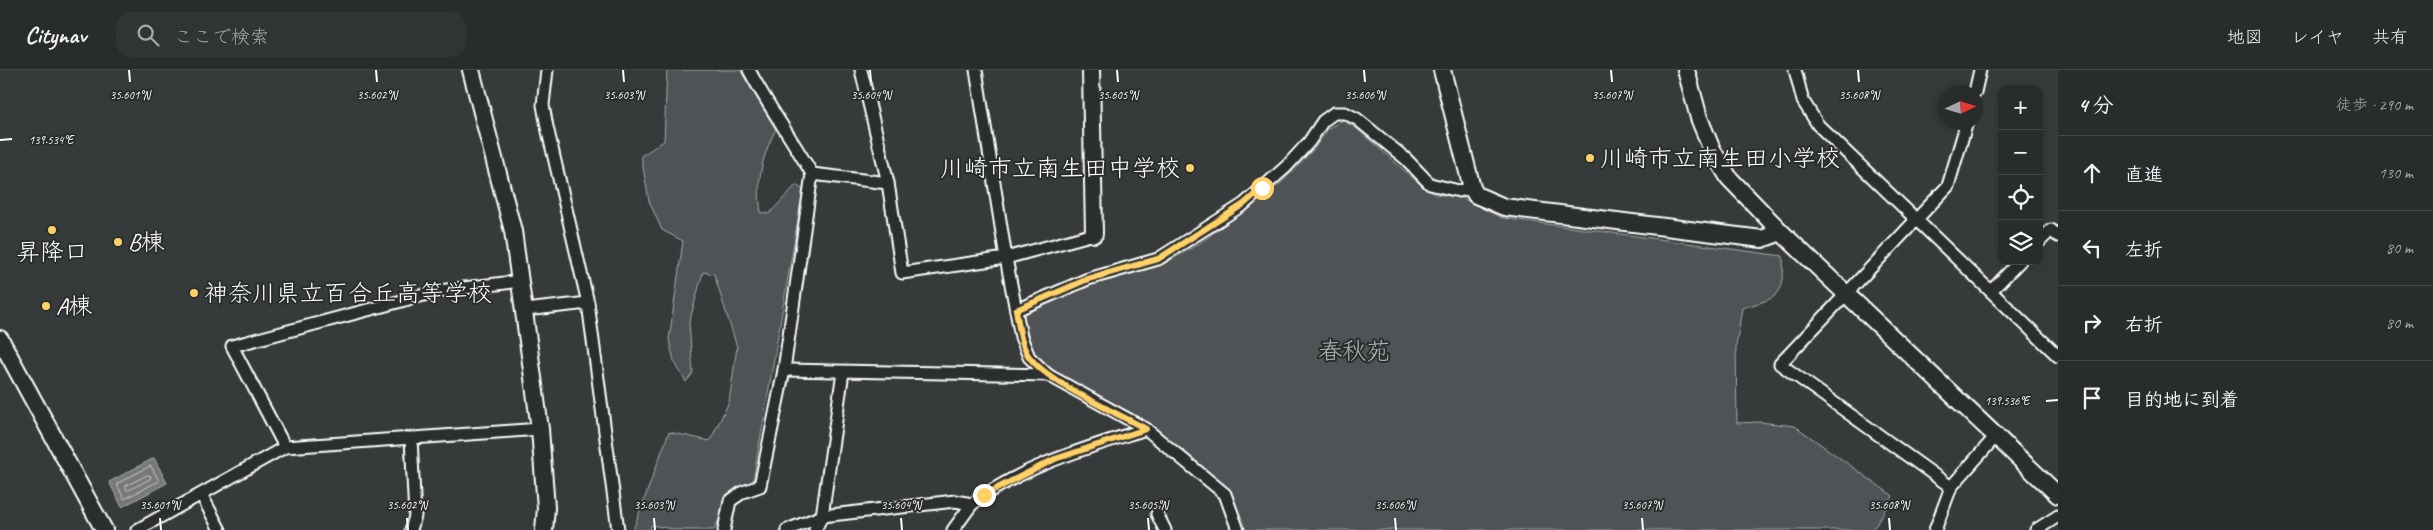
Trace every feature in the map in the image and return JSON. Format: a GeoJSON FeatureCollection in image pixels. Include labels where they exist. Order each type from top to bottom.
{"type":"FeatureCollection","features":[{"type":"Feature","properties":{"kind":"street"},"geometry":{"type":"LineString","coordinates":[[471,70],[513,231],[521,281],[540,429],[546,508],[544,530]]}},
{"type":"Feature","properties":{"kind":"street"},"geometry":{"type":"LineString","coordinates":[[547,70],[543,104],[546,127],[588,302],[618,530]]}},
{"type":"Feature","properties":{"kind":"street"},"geometry":{"type":"LineString","coordinates":[[724,530],[730,502],[743,492],[760,486],[784,370],[812,174],[798,149],[769,108],[749,70]]}},
{"type":"Feature","properties":{"kind":"street"},"geometry":{"type":"LineString","coordinates":[[862,70],[888,183],[902,273],[1006,258],[1094,234],[1091,70]]}},
{"type":"Feature","properties":{"kind":"street"},"geometry":{"type":"LineString","coordinates":[[976,70],[981,89],[1006,258],[1021,337],[1028,357],[1048,376],[1146,429],[1225,494],[1238,530]]}},
{"type":"Feature","properties":{"kind":"street"},"geometry":{"type":"LineString","coordinates":[[1442,70],[1472,188],[1476,195],[1504,207],[1762,239],[1781,232]]}},
{"type":"Feature","properties":{"kind":"street"},"geometry":{"type":"LineString","coordinates":[[1686,70],[1699,118],[1712,150],[1729,178],[1781,232],[2058,495]]}},
{"type":"Feature","properties":{"kind":"street"},"geometry":{"type":"LineString","coordinates":[[1795,70],[1803,101],[1818,124],[2058,356]]}},
{"type":"Feature","properties":{"kind":"street"},"geometry":{"type":"LineString","coordinates":[[1976,85],[1980,70]]}},
{"type":"Feature","properties":{"kind":"street"},"geometry":{"type":"LineString","coordinates":[[1016,310],[1088,279],[1158,259],[1244,204],[1286,167],[1309,142],[1323,121],[1334,113],[1345,113],[1357,119],[1406,159],[1430,184],[1459,191],[1472,188]]}},
{"type":"Feature","properties":{"kind":"street"},"geometry":{"type":"LineString","coordinates":[[1951,487],[1780,364],[1848,294],[1858,279],[1948,186],[1965,130]]}},
{"type":"Feature","properties":{"kind":"street"},"geometry":{"type":"LineString","coordinates":[[812,174],[888,183]]}},
{"type":"Feature","properties":{"kind":"street"},"geometry":{"type":"LineString","coordinates":[[2043,238],[2052,230],[2058,236]]}},
{"type":"Feature","properties":{"kind":"street"},"geometry":{"type":"LineString","coordinates":[[1990,291],[2016,265]]}},
{"type":"Feature","properties":{"kind":"street"},"geometry":{"type":"LineString","coordinates":[[285,447],[232,346],[439,291],[521,281]]}},
{"type":"Feature","properties":{"kind":"street"},"geometry":{"type":"LineString","coordinates":[[525,310],[588,302]]}},
{"type":"Feature","properties":{"kind":"street"},"geometry":{"type":"LineString","coordinates":[[0,339],[104,530]]}},
{"type":"Feature","properties":{"kind":"street"},"geometry":{"type":"LineString","coordinates":[[784,370],[1048,376]]}},
{"type":"Feature","properties":{"kind":"street"},"geometry":{"type":"LineString","coordinates":[[815,530],[822,516],[843,372]]}},
{"type":"Feature","properties":{"kind":"street"},"geometry":{"type":"LineString","coordinates":[[137,530],[202,496],[285,447],[540,429]]}},
{"type":"Feature","properties":{"kind":"street"},"geometry":{"type":"LineString","coordinates":[[953,530],[972,504],[984,495],[1055,459],[1146,429]]}},
{"type":"Feature","properties":{"kind":"street"},"geometry":{"type":"LineString","coordinates":[[1935,530],[1951,487],[1996,436]]}},
{"type":"Feature","properties":{"kind":"street"},"geometry":{"type":"LineString","coordinates":[[411,438],[415,516],[411,530]]}},
{"type":"Feature","properties":{"kind":"street"},"geometry":{"type":"LineString","coordinates":[[202,496],[220,530]]}},
{"type":"Feature","properties":{"kind":"street"},"geometry":{"type":"LineString","coordinates":[[787,530],[822,516],[955,501],[972,504]]}},
{"type":"Feature","properties":{"kind":"street"},"geometry":{"type":"LineString","coordinates":[[1157,514],[1165,530]]}},
{"type":"Feature","properties":{"kind":"street"},"geometry":{"type":"LineString","coordinates":[[2044,528],[2058,516]]}},
{"type":"Feature","properties":{"kind":"green space"},"geometry":{"type":"Polygon","coordinates":[[[740,70],[776,129],[761,169],[759,190],[761,212],[769,214],[796,185],[803,190],[753,481],[728,501],[714,530],[678,530],[651,525],[650,530],[633,530],[669,432],[710,441],[729,402],[737,347],[714,274],[703,272],[689,323],[693,373],[686,382],[674,361],[669,340],[683,241],[662,230],[649,201],[641,156],[664,141],[667,71],[740,70]]]}},
{"type":"Feature","properties":{"kind":"green space","name":"春秋苑"},"geometry":{"type":"Polygon","coordinates":[[[1343,120],[1356,128],[1421,185],[1435,194],[1460,197],[1502,218],[1783,256],[1783,280],[1777,294],[1772,298],[1742,308],[1736,346],[1737,423],[1759,422],[1795,426],[1893,496],[1876,525],[1870,530],[1243,530],[1229,493],[1151,427],[1129,412],[1043,365],[1032,350],[1023,317],[1028,312],[1088,286],[1164,264],[1200,243],[1281,183],[1313,150],[1329,128],[1343,120]]]}},
{"type":"Feature","properties":{"kind":"water"},"geometry":{"type":"Polygon","coordinates":[[[154,458],[167,483],[122,507],[109,482],[154,458]]]}},
{"type":"Feature","properties":{"kind":"place","name":"川崎市立南生田小学校"},"geometry":{"type":"Point","coordinates":[1590,158]}},
{"type":"Feature","properties":{"kind":"place","name":"川崎市立南生田中学校"},"geometry":{"type":"Point","coordinates":[1190,168]}},
{"type":"Feature","properties":{"kind":"place","name":"昇降口"},"geometry":{"type":"Point","coordinates":[52,230]}},
{"type":"Feature","properties":{"kind":"place","name":"B棟"},"geometry":{"type":"Point","coordinates":[118,242]}},
{"type":"Feature","properties":{"kind":"place","name":"神奈川県立百合丘高等学校"},"geometry":{"type":"Point","coordinates":[194,293]}},
{"type":"Feature","properties":{"kind":"place","name":"A棟"},"geometry":{"type":"Point","coordinates":[46,306]}},
{"type":"Feature","properties":{"kind":"route"},"geometry":{"type":"LineString","coordinates":[[984,495],[1055,459],[1146,429],[1048,376],[1028,357],[1021,337],[1016,310],[1088,279],[1158,259],[1244,204],[1262,188]]}}]}
